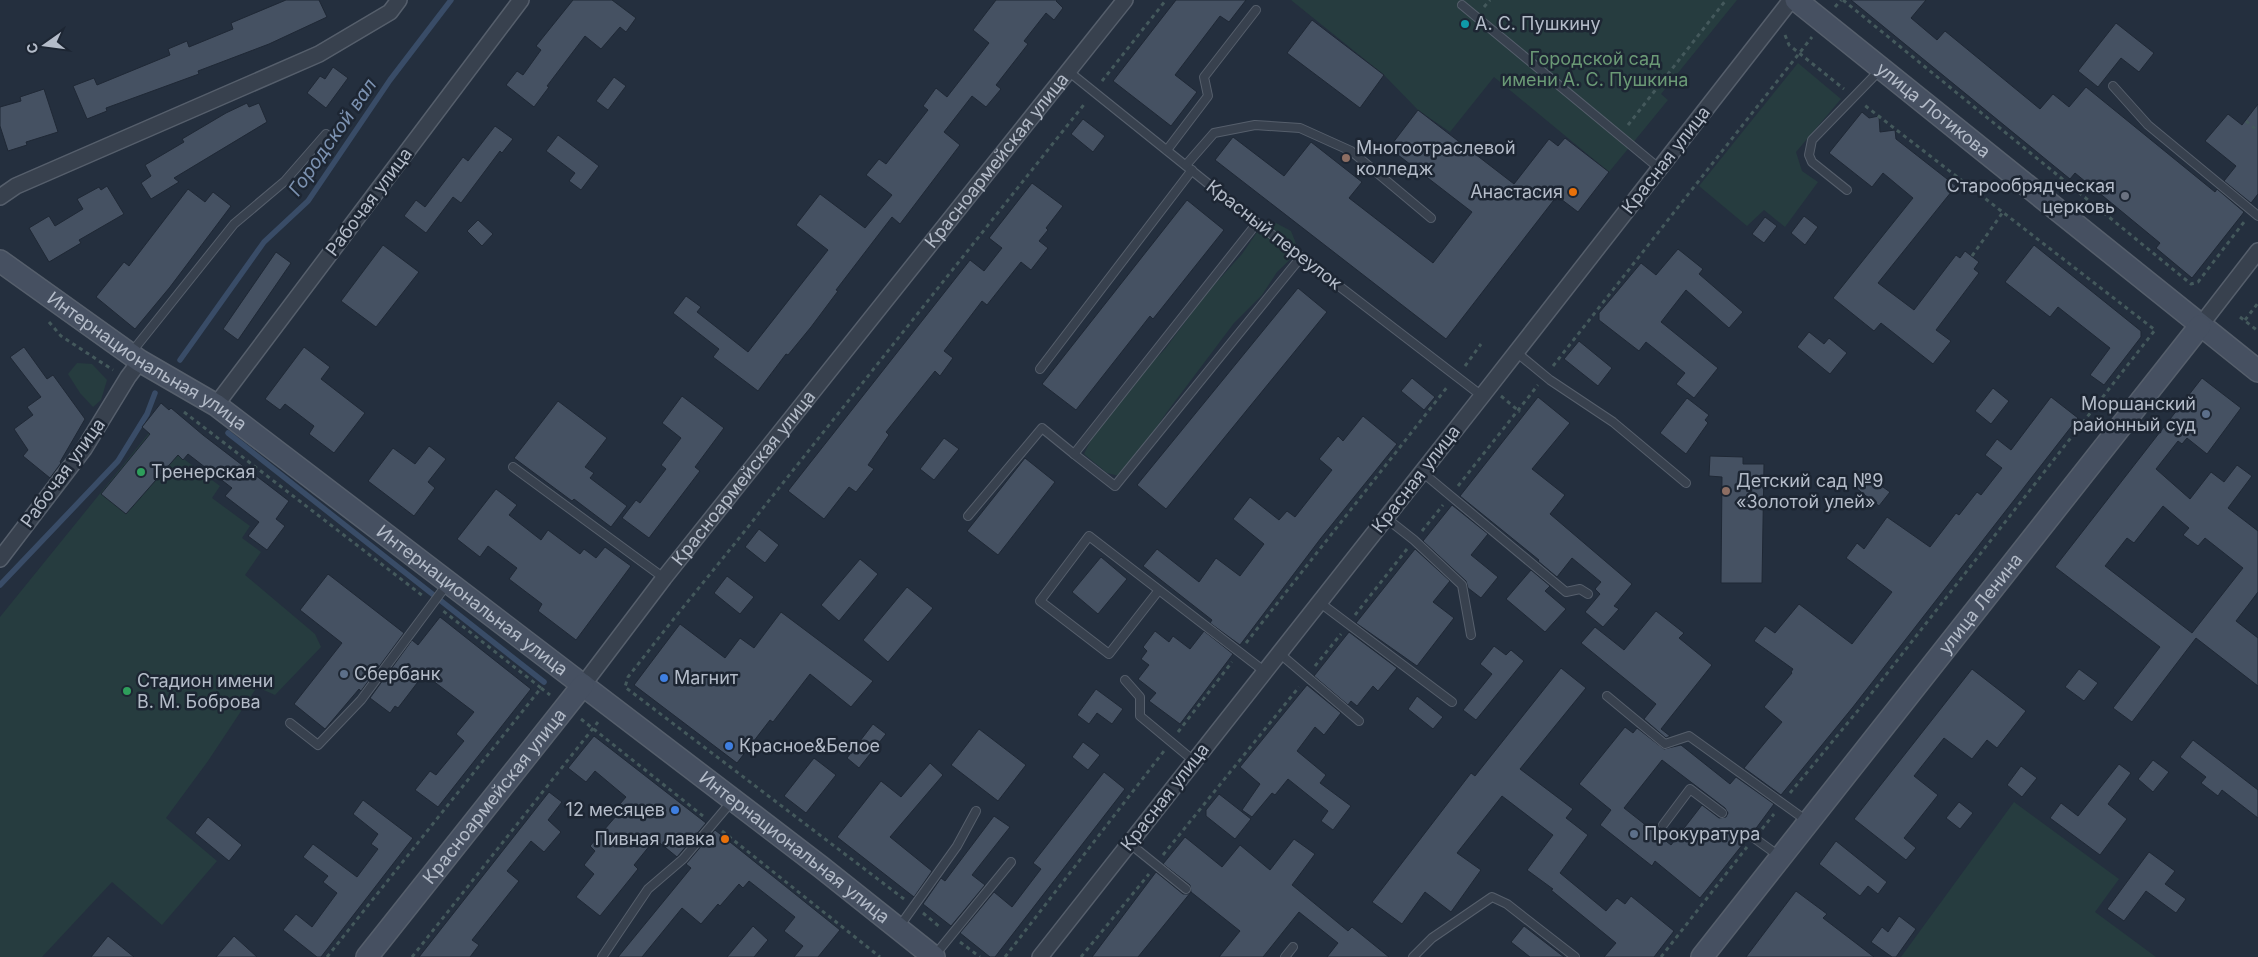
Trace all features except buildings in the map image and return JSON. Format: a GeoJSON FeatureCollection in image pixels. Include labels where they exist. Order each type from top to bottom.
{"type":"FeatureCollection","features":[{"type":"Feature","properties":{"kind":"street","name":"Рабочая улица"},"geometry":{"type":"LineString","coordinates":[[216,405],[521,0]]}},
{"type":"Feature","properties":{"kind":"street","name":"Красноармейская улица"},"geometry":{"type":"LineString","coordinates":[[367,957],[583,685],[664,578],[1125,0]]}},
{"type":"Feature","properties":{"kind":"street","name":"Красная улица"},"geometry":{"type":"LineString","coordinates":[[1040,957],[1791,0]]}},
{"type":"Feature","properties":{"kind":"street","name":"улица Лотикова"},"geometry":{"type":"LineString","coordinates":[[1796,0],[2258,371]]}},
{"type":"Feature","properties":{"kind":"street"},"geometry":{"type":"LineString","coordinates":[[0,196],[25,182],[319,54],[395,6]]}},
{"type":"Feature","properties":{"kind":"street","name":"улица Ленина"},"geometry":{"type":"LineString","coordinates":[[1702,957],[2258,251]]}},
{"type":"Feature","properties":{"kind":"street","name":"Интернациональная улица"},"geometry":{"type":"LineString","coordinates":[[0,261],[133,364],[216,405],[898,928],[929,956]]}},
{"type":"Feature","properties":{"kind":"street","name":"Рабочая улица"},"geometry":{"type":"LineString","coordinates":[[0,559],[84,449],[133,364]]}},
{"type":"Feature","properties":{"kind":"lane"},"geometry":{"type":"LineString","coordinates":[[1462,5],[1660,169]]}},
{"type":"Feature","properties":{"kind":"lane"},"geometry":{"type":"LineString","coordinates":[[1167,150],[1208,96],[1204,77],[1256,10]]}},
{"type":"Feature","properties":{"kind":"lane"},"geometry":{"type":"LineString","coordinates":[[1847,190],[1812,162],[1809,155],[1812,140],[1881,68]]}},
{"type":"Feature","properties":{"kind":"lane","name":"Красный переулок"},"geometry":{"type":"LineString","coordinates":[[1068,70],[1257,223],[1482,396]]}},
{"type":"Feature","properties":{"kind":"lane"},"geometry":{"type":"LineString","coordinates":[[2113,86],[2148,125],[2258,216]]}},
{"type":"Feature","properties":{"kind":"lane"},"geometry":{"type":"LineString","coordinates":[[1040,369],[1214,133],[1255,125],[1300,128],[1351,151],[1431,218]]}},
{"type":"Feature","properties":{"kind":"lane"},"geometry":{"type":"LineString","coordinates":[[133,364],[234,224],[285,180],[326,134]]}},
{"type":"Feature","properties":{"kind":"lane"},"geometry":{"type":"LineString","coordinates":[[1074,454],[1257,223]]}},
{"type":"Feature","properties":{"kind":"lane"},"geometry":{"type":"LineString","coordinates":[[968,516],[1042,428],[1115,486],[1301,257]]}},
{"type":"Feature","properties":{"kind":"lane"},"geometry":{"type":"LineString","coordinates":[[1516,352],[1545,376],[1613,422],[1686,483]]}},
{"type":"Feature","properties":{"kind":"lane"},"geometry":{"type":"LineString","coordinates":[[513,467],[664,578]]}},
{"type":"Feature","properties":{"kind":"lane"},"geometry":{"type":"LineString","coordinates":[[1422,472],[1566,592],[1580,589],[1588,594]]}},
{"type":"Feature","properties":{"kind":"lane"},"geometry":{"type":"LineString","coordinates":[[1386,518],[1414,540],[1462,585],[1471,635]]}},
{"type":"Feature","properties":{"kind":"lane"},"geometry":{"type":"LineString","coordinates":[[1159,590],[1109,654],[1040,601],[1090,536],[1264,672]]}},
{"type":"Feature","properties":{"kind":"lane"},"geometry":{"type":"LineString","coordinates":[[290,723],[318,746],[360,700],[449,582]]}},
{"type":"Feature","properties":{"kind":"lane"},"geometry":{"type":"LineString","coordinates":[[1319,602],[1452,702]]}},
{"type":"Feature","properties":{"kind":"lane"},"geometry":{"type":"LineString","coordinates":[[1279,653],[1359,721]]}},
{"type":"Feature","properties":{"kind":"lane"},"geometry":{"type":"LineString","coordinates":[[1125,680],[1140,697],[1140,716],[1194,761]]}},
{"type":"Feature","properties":{"kind":"lane"},"geometry":{"type":"LineString","coordinates":[[1607,696],[1665,744],[1689,736],[1809,822]]}},
{"type":"Feature","properties":{"kind":"lane"},"geometry":{"type":"LineString","coordinates":[[1662,825],[1690,789],[1722,813]]}},
{"type":"Feature","properties":{"kind":"lane"},"geometry":{"type":"LineString","coordinates":[[602,957],[648,889],[683,859],[732,801]]}},
{"type":"Feature","properties":{"kind":"lane"},"geometry":{"type":"LineString","coordinates":[[898,928],[957,846],[976,811]]}},
{"type":"Feature","properties":{"kind":"lane"},"geometry":{"type":"LineString","coordinates":[[1752,836],[1781,858]]}},
{"type":"Feature","properties":{"kind":"lane"},"geometry":{"type":"LineString","coordinates":[[1129,843],[1186,889]]}},
{"type":"Feature","properties":{"kind":"lane"},"geometry":{"type":"LineString","coordinates":[[929,956],[951,935],[1011,862]]}},
{"type":"Feature","properties":{"kind":"lane"},"geometry":{"type":"LineString","coordinates":[[1413,957],[1432,938],[1492,897],[1508,904],[1575,957]]}},
{"type":"Feature","properties":{"kind":"lane"},"geometry":{"type":"LineString","coordinates":[[1285,957],[1293,947]]}},
{"type":"Feature","properties":{"kind":"path"},"geometry":{"type":"LineString","coordinates":[[980,957],[625,687],[628,677],[668,626],[1166,0]]}},
{"type":"Feature","properties":{"kind":"path"},"geometry":{"type":"LineString","coordinates":[[1620,135],[1726,0]]}},
{"type":"Feature","properties":{"kind":"path"},"geometry":{"type":"LineString","coordinates":[[1843,0],[2191,284],[2198,282],[2246,220]]}},
{"type":"Feature","properties":{"kind":"path"},"geometry":{"type":"LineString","coordinates":[[1661,957],[1752,836],[1782,803],[1878,685],[2155,330],[1790,45]]}},
{"type":"Feature","properties":{"kind":"path"},"geometry":{"type":"LineString","coordinates":[[1520,412],[1545,376],[1799,53]]}},
{"type":"Feature","properties":{"kind":"path"},"geometry":{"type":"LineString","coordinates":[[2246,121],[2258,131]]}},
{"type":"Feature","properties":{"kind":"path"},"geometry":{"type":"LineString","coordinates":[[1972,256],[2003,212]]}},
{"type":"Feature","properties":{"kind":"path"},"geometry":{"type":"LineString","coordinates":[[2245,320],[2258,303]]}},
{"type":"Feature","properties":{"kind":"path"},"geometry":{"type":"LineString","coordinates":[[2240,317],[2258,331]]}},
{"type":"Feature","properties":{"kind":"path"},"geometry":{"type":"LineString","coordinates":[[49,322],[61,336],[106,367],[133,364]]}},
{"type":"Feature","properties":{"kind":"path"},"geometry":{"type":"LineString","coordinates":[[180,409],[541,688],[327,957]]}},
{"type":"Feature","properties":{"kind":"path"},"geometry":{"type":"LineString","coordinates":[[412,957],[593,729],[880,957]]}},
{"type":"Feature","properties":{"kind":"green space","name":"Городской сад имени А. С. Пушкина"},"geometry":{"type":"Polygon","coordinates":[[[1291,0],[1737,0],[1661,94],[1668,100],[1609,172],[1494,77],[1450,132],[1418,110],[1384,75],[1291,0]]]}},
{"type":"Feature","properties":{"kind":"green space"},"geometry":{"type":"Polygon","coordinates":[[[1798,63],[1841,99],[1796,152],[1802,171],[1818,182],[1785,227],[1764,210],[1747,226],[1699,186],[1798,63]]]}},
{"type":"Feature","properties":{"kind":"green space"},"geometry":{"type":"Polygon","coordinates":[[[1276,223],[1291,231],[1299,251],[1277,272],[1262,295],[1234,323],[1167,412],[1123,477],[1107,473],[1084,454],[1094,434],[1119,397],[1165,349],[1206,294],[1242,254],[1262,225],[1276,223]]]}},
{"type":"Feature","properties":{"kind":"green space"},"geometry":{"type":"Polygon","coordinates":[[[77,363],[92,364],[107,380],[101,400],[93,407],[80,393],[68,374],[77,363]]]}},
{"type":"Feature","properties":{"kind":"green space","name":"Стадион имени В. М. Боброва"},"geometry":{"type":"Polygon","coordinates":[[[149,433],[220,486],[212,498],[250,526],[242,538],[261,552],[245,575],[315,634],[321,647],[275,695],[257,687],[208,761],[166,818],[217,861],[162,925],[112,882],[42,957],[0,957],[0,617],[149,433]]]}},
{"type":"Feature","properties":{"kind":"green space"},"geometry":{"type":"Polygon","coordinates":[[[2014,802],[2119,879],[2095,912],[2156,957],[1901,957],[2014,802]]]}},
{"type":"Feature","properties":{"kind":"waterway","name":"Городской вал"},"geometry":{"type":"LineString","coordinates":[[180,360],[264,242],[308,201],[390,80],[451,0]]}},
{"type":"Feature","properties":{"kind":"waterway","name":"Городской вал"},"geometry":{"type":"LineString","coordinates":[[0,585],[118,461],[147,414],[155,393]]}},
{"type":"Feature","properties":{"kind":"waterway"},"geometry":{"type":"LineString","coordinates":[[228,433],[544,682]]}},
{"type":"Feature","properties":{"kind":"place","name":"А. С. Пушкину"},"geometry":{"type":"Point","coordinates":[1465,24]}},
{"type":"Feature","properties":{"kind":"place","name":"Многоотраслевой колледж"},"geometry":{"type":"Point","coordinates":[1346,158]}},
{"type":"Feature","properties":{"kind":"place","name":"Анастасия"},"geometry":{"type":"Point","coordinates":[1573,192]}},
{"type":"Feature","properties":{"kind":"place","name":"Старообрядческая церковь"},"geometry":{"type":"Point","coordinates":[2125,196]}},
{"type":"Feature","properties":{"kind":"place","name":"Моршанский районный суд"},"geometry":{"type":"Point","coordinates":[2206,414]}},
{"type":"Feature","properties":{"kind":"place","name":"Тренерская"},"geometry":{"type":"Point","coordinates":[141,472]}},
{"type":"Feature","properties":{"kind":"place","name":"Детский сад №9 «Золотой улей»"},"geometry":{"type":"Point","coordinates":[1726,491]}},
{"type":"Feature","properties":{"kind":"place","name":"Сбербанк"},"geometry":{"type":"Point","coordinates":[344,674]}},
{"type":"Feature","properties":{"kind":"place","name":"Магнит"},"geometry":{"type":"Point","coordinates":[664,678]}},
{"type":"Feature","properties":{"kind":"place","name":"Стадион имени В. М. Боброва"},"geometry":{"type":"Point","coordinates":[127,691]}},
{"type":"Feature","properties":{"kind":"place","name":"Красное&Белое"},"geometry":{"type":"Point","coordinates":[729,746]}},
{"type":"Feature","properties":{"kind":"place","name":"12 месяцев"},"geometry":{"type":"Point","coordinates":[675,810]}},
{"type":"Feature","properties":{"kind":"place","name":"Прокуратура"},"geometry":{"type":"Point","coordinates":[1634,834]}},
{"type":"Feature","properties":{"kind":"place","name":"Пивная лавка"},"geometry":{"type":"Point","coordinates":[725,839]}}]}
